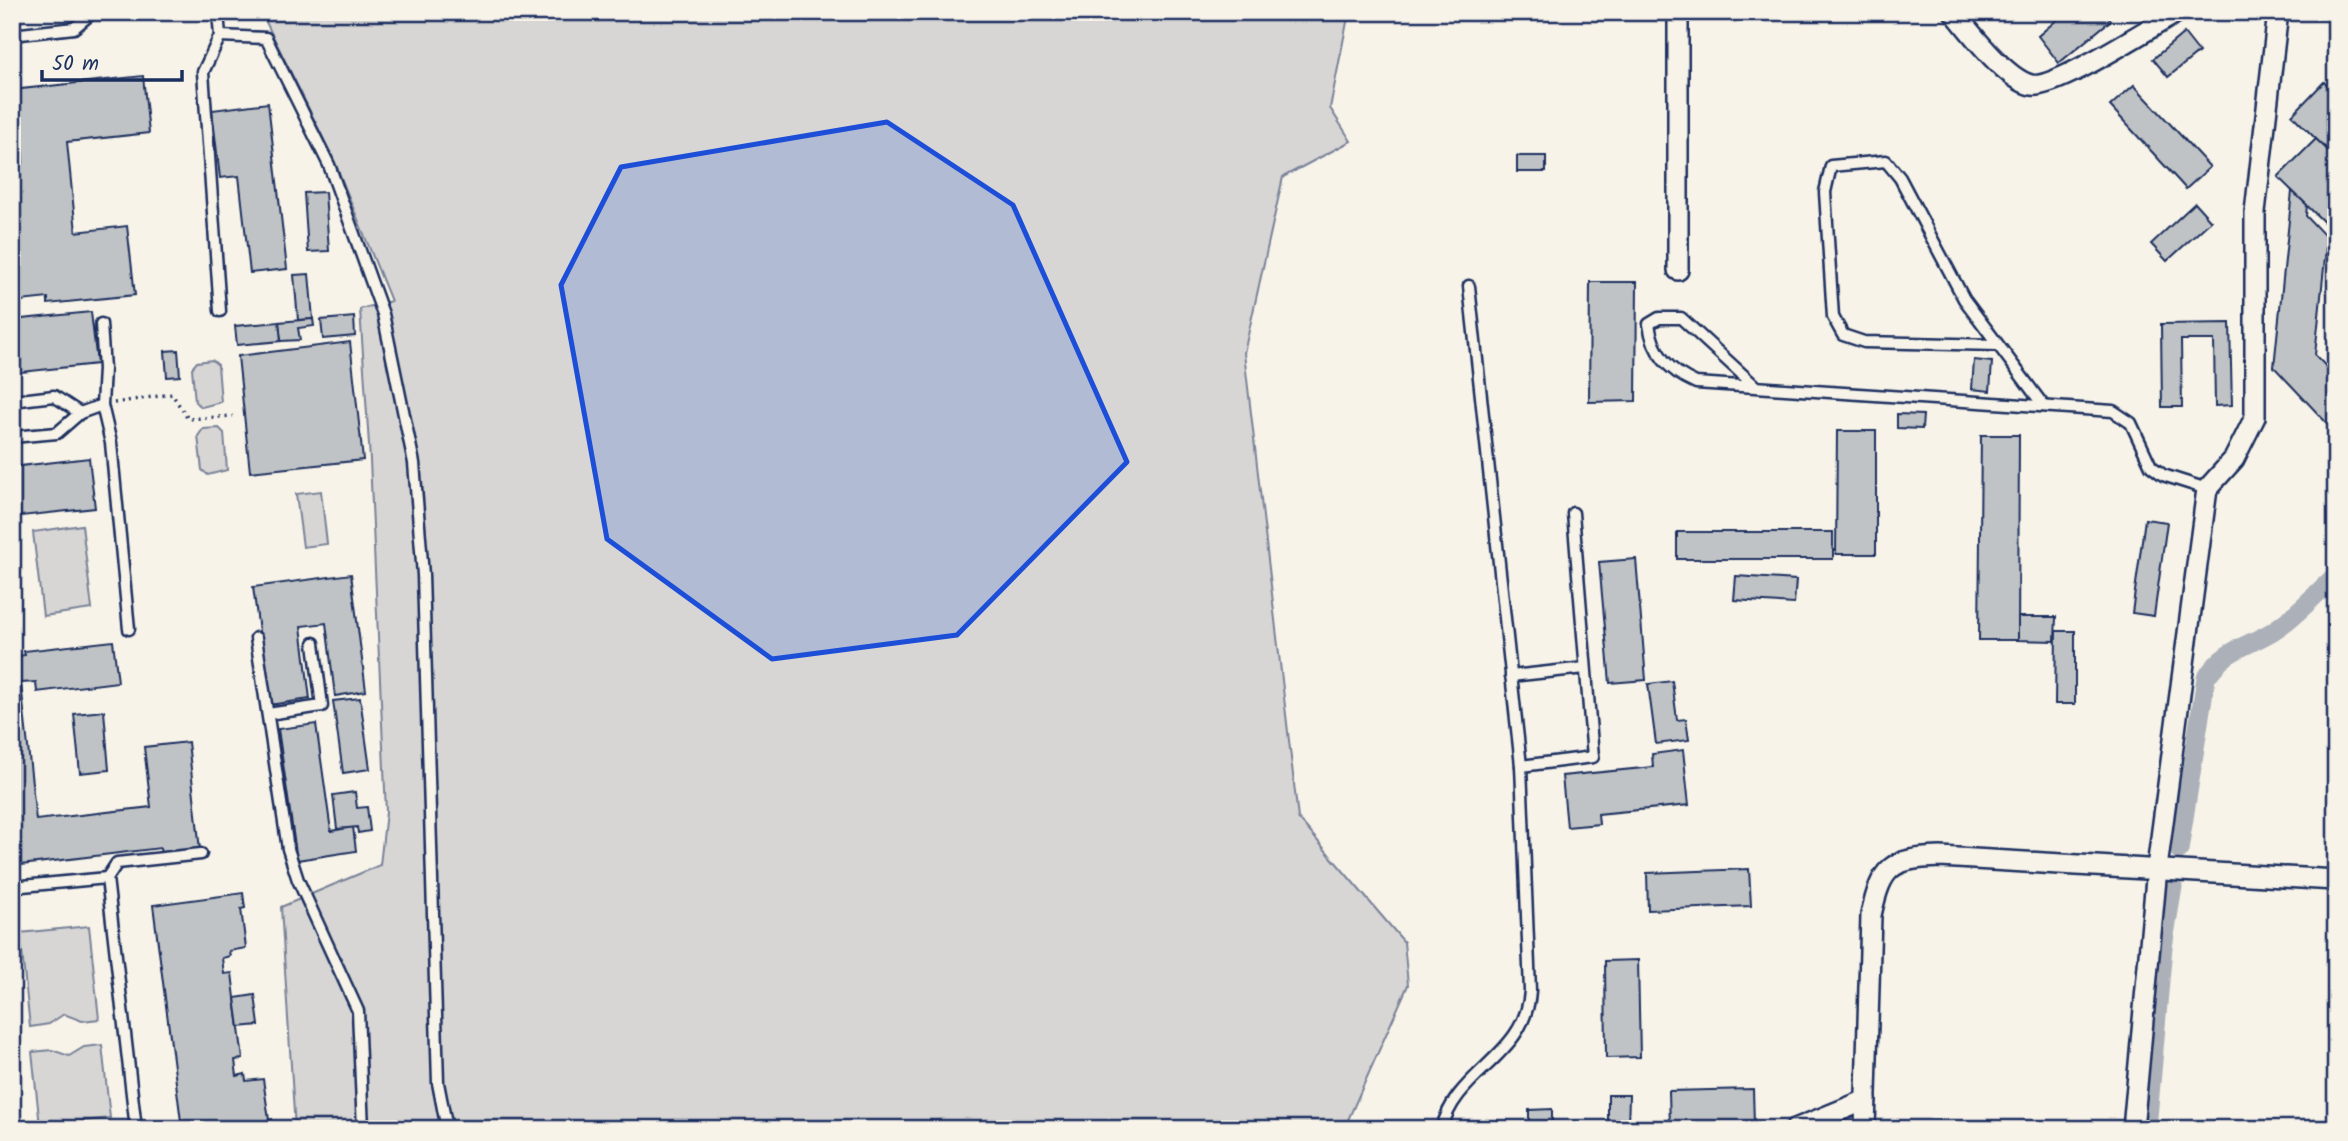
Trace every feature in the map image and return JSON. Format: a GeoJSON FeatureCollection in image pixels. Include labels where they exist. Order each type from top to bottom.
{"type":"FeatureCollection","features":[{"type":"Feature","properties":{"kind":"street"},"geometry":{"type":"LineString","coordinates":[[1678,12],[1678,270]]}},
{"type":"Feature","properties":{"kind":"street"},"geometry":{"type":"LineString","coordinates":[[1954,12],[2012,76],[2029,84],[2044,86],[2069,76],[2178,12]]}},
{"type":"Feature","properties":{"kind":"street"},"geometry":{"type":"LineString","coordinates":[[2133,1129],[2157,868],[2207,489],[2234,458],[2255,417],[2255,212],[2278,12]]}},
{"type":"Feature","properties":{"kind":"street"},"geometry":{"type":"LineString","coordinates":[[1865,1129],[1871,915],[1877,889],[1888,871],[1905,858],[1940,857],[2157,868],[2336,880]]}},
{"type":"Feature","properties":{"kind":"street"},"geometry":{"type":"LineString","coordinates":[[1795,1129],[1866,1100]]}},
{"type":"Feature","properties":{"kind":"lane"},"geometry":{"type":"LineString","coordinates":[[12,35],[74,28],[93,12]]}},
{"type":"Feature","properties":{"kind":"lane"},"geometry":{"type":"LineString","coordinates":[[218,12],[220,36],[203,72],[220,312]]}},
{"type":"Feature","properties":{"kind":"lane"},"geometry":{"type":"LineString","coordinates":[[220,36],[266,38],[329,165],[383,313],[414,463],[422,563],[438,1083],[447,1129]]}},
{"type":"Feature","properties":{"kind":"lane"},"geometry":{"type":"LineString","coordinates":[[1998,345],[1864,342],[1843,335],[1833,317],[1825,192],[1831,166],[1886,160],[1900,178],[1964,299],[2043,405]]}},
{"type":"Feature","properties":{"kind":"lane"},"geometry":{"type":"LineString","coordinates":[[1442,1129],[1448,1108],[1462,1090],[1502,1054],[1529,1009],[1521,766],[1469,286]]}},
{"type":"Feature","properties":{"kind":"lane"},"geometry":{"type":"LineString","coordinates":[[1755,386],[1681,318],[1659,318],[1649,324],[1651,344],[1665,363],[1696,383],[2113,411],[2132,423],[2151,466],[2163,475],[2207,489]]}},
{"type":"Feature","properties":{"kind":"lane"},"geometry":{"type":"LineString","coordinates":[[101,324],[102,405],[111,443],[129,629]]}},
{"type":"Feature","properties":{"kind":"lane"},"geometry":{"type":"LineString","coordinates":[[12,401],[54,396],[80,414]]}},
{"type":"Feature","properties":{"kind":"lane"},"geometry":{"type":"LineString","coordinates":[[12,437],[57,433],[80,414],[102,405]]}},
{"type":"Feature","properties":{"kind":"lane"},"geometry":{"type":"LineString","coordinates":[[1521,766],[1592,757],[1573,513]]}},
{"type":"Feature","properties":{"kind":"lane"},"geometry":{"type":"LineString","coordinates":[[256,638],[288,849],[298,880],[358,1012],[363,1129]]}},
{"type":"Feature","properties":{"kind":"lane"},"geometry":{"type":"LineString","coordinates":[[268,714],[322,706],[314,643]]}},
{"type":"Feature","properties":{"kind":"lane"},"geometry":{"type":"LineString","coordinates":[[1511,676],[1586,668]]}},
{"type":"Feature","properties":{"kind":"lane"},"geometry":{"type":"LineString","coordinates":[[136,1129],[107,878],[117,863],[201,854]]}},
{"type":"Feature","properties":{"kind":"lane"},"geometry":{"type":"LineString","coordinates":[[12,887],[107,878]]}},
{"type":"Feature","properties":{"kind":"path"},"geometry":{"type":"LineString","coordinates":[[102,405],[172,394],[188,419],[233,416]]}},
{"type":"Feature","properties":{"kind":"highlighted area"},"geometry":{"type":"Polygon","coordinates":[[[887,122],[1013,205],[1127,462],[957,635],[772,659],[607,539],[561,285],[621,167],[887,122]]]}},
{"type":"Feature","properties":{"kind":"shaded area"},"geometry":{"type":"Polygon","coordinates":[[[261,12],[1349,12],[1330,108],[1351,141],[1283,177],[1244,353],[1298,818],[1404,942],[1408,985],[1344,1129],[295,1129],[281,907],[380,865],[386,812],[370,460],[360,309],[391,301],[333,158],[261,12]]]}},
{"type":"Feature","properties":{"kind":"shaded area"},"geometry":{"type":"Polygon","coordinates":[[[212,360],[218,365],[221,402],[202,407],[195,402],[192,368],[197,362],[212,360]]]}},
{"type":"Feature","properties":{"kind":"shaded area"},"geometry":{"type":"Polygon","coordinates":[[[219,428],[224,433],[227,470],[208,475],[202,470],[198,436],[203,429],[219,428]]]}},
{"type":"Feature","properties":{"kind":"shaded area"},"geometry":{"type":"Polygon","coordinates":[[[321,491],[327,544],[303,547],[296,494],[321,491]]]}},
{"type":"Feature","properties":{"kind":"shaded area"},"geometry":{"type":"Polygon","coordinates":[[[82,525],[92,609],[43,616],[33,532],[82,525]]]}},
{"type":"Feature","properties":{"kind":"shaded area"},"geometry":{"type":"Polygon","coordinates":[[[89,926],[99,1019],[82,1021],[64,1014],[49,1024],[30,1027],[20,933],[89,926]]]}},
{"type":"Feature","properties":{"kind":"shaded area"},"geometry":{"type":"Polygon","coordinates":[[[102,1045],[110,1118],[40,1126],[32,1052],[52,1050],[69,1056],[84,1047],[102,1045]]]}},
{"type":"Feature","properties":{"kind":"building"},"geometry":{"type":"Polygon","coordinates":[[[2066,12],[2105,12],[2111,20],[2059,63],[2038,36],[2066,12]]]}},
{"type":"Feature","properties":{"kind":"building"},"geometry":{"type":"Polygon","coordinates":[[[2184,33],[2199,52],[2168,77],[2153,59],[2184,33]]]}},
{"type":"Feature","properties":{"kind":"building"},"geometry":{"type":"Polygon","coordinates":[[[143,76],[149,133],[67,142],[76,232],[127,226],[135,295],[48,304],[48,298],[12,302],[12,164],[23,163],[22,147],[12,148],[12,90],[143,76]]]}},
{"type":"Feature","properties":{"kind":"building"},"geometry":{"type":"Polygon","coordinates":[[[2324,82],[2336,94],[2336,138],[2325,148],[2292,115],[2324,82]]]}},
{"type":"Feature","properties":{"kind":"building"},"geometry":{"type":"Polygon","coordinates":[[[2134,85],[2210,167],[2186,189],[2110,106],[2134,85]]]}},
{"type":"Feature","properties":{"kind":"building"},"geometry":{"type":"Polygon","coordinates":[[[268,103],[287,269],[250,273],[239,176],[220,178],[212,110],[268,103]]]}},
{"type":"Feature","properties":{"kind":"building"},"geometry":{"type":"Polygon","coordinates":[[[2316,139],[2336,158],[2336,234],[2278,177],[2316,139]]]}},
{"type":"Feature","properties":{"kind":"building"},"geometry":{"type":"Polygon","coordinates":[[[1517,156],[1546,156],[1546,172],[1517,172],[1517,156]]]}},
{"type":"Feature","properties":{"kind":"building"},"geometry":{"type":"Polygon","coordinates":[[[2292,191],[2307,205],[2306,216],[2327,238],[2315,355],[2336,377],[2336,433],[2274,367],[2292,191]]]}},
{"type":"Feature","properties":{"kind":"building"},"geometry":{"type":"Polygon","coordinates":[[[325,192],[329,251],[308,252],[304,193],[325,192]]]}},
{"type":"Feature","properties":{"kind":"building"},"geometry":{"type":"Polygon","coordinates":[[[2195,203],[2211,221],[2167,261],[2151,244],[2195,203]]]}},
{"type":"Feature","properties":{"kind":"building"},"geometry":{"type":"Polygon","coordinates":[[[309,274],[313,319],[298,320],[294,275],[309,274]]]}},
{"type":"Feature","properties":{"kind":"building"},"geometry":{"type":"Polygon","coordinates":[[[1590,282],[1637,282],[1636,401],[1589,402],[1590,282]]]}},
{"type":"Feature","properties":{"kind":"building"},"geometry":{"type":"Polygon","coordinates":[[[91,312],[97,364],[12,373],[12,320],[91,312]]]}},
{"type":"Feature","properties":{"kind":"building"},"geometry":{"type":"Polygon","coordinates":[[[354,317],[355,336],[323,339],[321,320],[354,317]]]}},
{"type":"Feature","properties":{"kind":"building"},"geometry":{"type":"Polygon","coordinates":[[[313,319],[314,326],[298,328],[300,340],[281,341],[279,322],[313,319]]]}},
{"type":"Feature","properties":{"kind":"building"},"geometry":{"type":"Polygon","coordinates":[[[279,322],[281,341],[237,345],[235,326],[279,322]]]}},
{"type":"Feature","properties":{"kind":"building"},"geometry":{"type":"Polygon","coordinates":[[[2230,323],[2232,405],[2215,406],[2214,340],[2181,340],[2182,407],[2162,407],[2161,324],[2230,323]]]}},
{"type":"Feature","properties":{"kind":"building"},"geometry":{"type":"Polygon","coordinates":[[[350,342],[363,460],[250,472],[238,356],[350,342]]]}},
{"type":"Feature","properties":{"kind":"building"},"geometry":{"type":"Polygon","coordinates":[[[178,350],[180,376],[167,377],[165,351],[178,350]]]}},
{"type":"Feature","properties":{"kind":"building"},"geometry":{"type":"Polygon","coordinates":[[[1974,360],[1992,362],[1990,391],[1972,389],[1974,360]]]}},
{"type":"Feature","properties":{"kind":"building"},"geometry":{"type":"Polygon","coordinates":[[[1897,414],[1923,415],[1922,429],[1897,428],[1897,414]]]}},
{"type":"Feature","properties":{"kind":"building"},"geometry":{"type":"Polygon","coordinates":[[[1837,431],[1876,431],[1876,554],[1836,554],[1837,431]]]}},
{"type":"Feature","properties":{"kind":"building"},"geometry":{"type":"Polygon","coordinates":[[[1981,435],[2019,435],[2018,640],[1979,640],[1981,435]]]}},
{"type":"Feature","properties":{"kind":"building"},"geometry":{"type":"Polygon","coordinates":[[[89,458],[95,508],[12,517],[12,467],[89,458]]]}},
{"type":"Feature","properties":{"kind":"building"},"geometry":{"type":"Polygon","coordinates":[[[2145,519],[2167,522],[2154,616],[2132,613],[2145,519]]]}},
{"type":"Feature","properties":{"kind":"building"},"geometry":{"type":"Polygon","coordinates":[[[1677,532],[1833,532],[1833,559],[1677,559],[1677,532]]]}},
{"type":"Feature","properties":{"kind":"building"},"geometry":{"type":"Polygon","coordinates":[[[1636,559],[1646,680],[1610,683],[1599,562],[1636,559]]]}},
{"type":"Feature","properties":{"kind":"building"},"geometry":{"type":"Polygon","coordinates":[[[351,574],[366,691],[335,696],[326,623],[301,626],[310,699],[269,705],[253,587],[351,574]]]}},
{"type":"Feature","properties":{"kind":"building"},"geometry":{"type":"Polygon","coordinates":[[[1736,576],[1796,580],[1794,604],[1734,600],[1736,576]]]}},
{"type":"Feature","properties":{"kind":"building"},"geometry":{"type":"Polygon","coordinates":[[[2018,617],[2056,617],[2055,641],[2018,640],[2018,617]]]}},
{"type":"Feature","properties":{"kind":"building"},"geometry":{"type":"Polygon","coordinates":[[[2056,631],[2075,631],[2075,704],[2055,704],[2056,631]]]}},
{"type":"Feature","properties":{"kind":"building"},"geometry":{"type":"Polygon","coordinates":[[[113,641],[118,682],[37,692],[36,682],[21,683],[36,820],[151,807],[144,747],[188,742],[200,850],[161,855],[160,848],[12,866],[12,657],[25,655],[24,651],[113,641]]]}},
{"type":"Feature","properties":{"kind":"building"},"geometry":{"type":"Polygon","coordinates":[[[1672,681],[1677,720],[1686,719],[1689,740],[1656,744],[1648,684],[1672,681]]]}},
{"type":"Feature","properties":{"kind":"building"},"geometry":{"type":"Polygon","coordinates":[[[360,698],[370,769],[343,773],[333,701],[360,698]]]}},
{"type":"Feature","properties":{"kind":"building"},"geometry":{"type":"Polygon","coordinates":[[[104,711],[109,770],[80,773],[74,714],[104,711]]]}},
{"type":"Feature","properties":{"kind":"building"},"geometry":{"type":"Polygon","coordinates":[[[316,724],[331,831],[353,827],[356,851],[297,860],[278,729],[316,724]]]}},
{"type":"Feature","properties":{"kind":"building"},"geometry":{"type":"Polygon","coordinates":[[[1683,750],[1689,805],[1598,814],[1599,824],[1567,827],[1562,776],[1653,767],[1652,754],[1683,750]]]}},
{"type":"Feature","properties":{"kind":"building"},"geometry":{"type":"Polygon","coordinates":[[[355,792],[357,808],[367,807],[370,831],[358,833],[357,827],[337,829],[333,795],[355,792]]]}},
{"type":"Feature","properties":{"kind":"building"},"geometry":{"type":"Polygon","coordinates":[[[1749,869],[1751,906],[1648,910],[1647,873],[1749,869]]]}},
{"type":"Feature","properties":{"kind":"building"},"geometry":{"type":"Polygon","coordinates":[[[243,893],[245,908],[241,909],[246,948],[229,951],[230,956],[222,958],[224,974],[232,973],[243,1059],[235,1060],[237,1076],[245,1074],[246,1081],[263,1079],[269,1120],[272,1119],[273,1129],[182,1129],[153,905],[243,893]]]}},
{"type":"Feature","properties":{"kind":"building"},"geometry":{"type":"Polygon","coordinates":[[[1638,960],[1640,1057],[1606,1058],[1605,961],[1638,960]]]}},
{"type":"Feature","properties":{"kind":"building"},"geometry":{"type":"Polygon","coordinates":[[[255,995],[259,1025],[239,1027],[235,998],[255,995]]]}},
{"type":"Feature","properties":{"kind":"building"},"geometry":{"type":"Polygon","coordinates":[[[1753,1089],[1754,1125],[1670,1127],[1669,1091],[1753,1089]]]}},
{"type":"Feature","properties":{"kind":"building"},"geometry":{"type":"Polygon","coordinates":[[[1608,1095],[1629,1095],[1628,1129],[1608,1129],[1608,1095]]]}},
{"type":"Feature","properties":{"kind":"building"},"geometry":{"type":"Polygon","coordinates":[[[1552,1109],[1552,1129],[1529,1129],[1529,1110],[1552,1109]]]}},
{"type":"Feature","properties":{"kind":"waterway"},"geometry":{"type":"LineString","coordinates":[[2179,850],[2206,678],[2229,654],[2273,631],[2289,619],[2336,575]]}},
{"type":"Feature","properties":{"kind":"waterway"},"geometry":{"type":"LineString","coordinates":[[2147,1129],[2163,947],[2173,887]]}}]}
